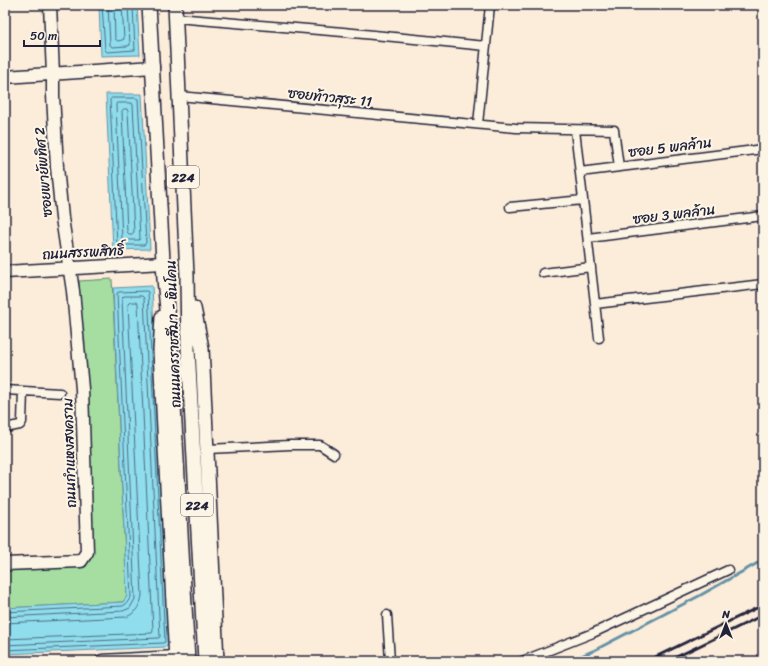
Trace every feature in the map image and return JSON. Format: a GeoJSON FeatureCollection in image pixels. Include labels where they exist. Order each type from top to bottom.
{"type":"FeatureCollection","features":[{"type":"Feature","properties":{"kind":"main road"},"geometry":{"type":"LineString","coordinates":[[149,5],[164,279],[172,350],[180,660]]}},
{"type":"Feature","properties":{"kind":"main road","name":"ถนนนครราชสีมา - หินโคน"},"geometry":{"type":"LineString","coordinates":[[175,5],[187,276],[188,349],[205,661]]}},
{"type":"Feature","properties":{"kind":"main road"},"geometry":{"type":"LineString","coordinates":[[187,276],[202,348],[217,661]]}},
{"type":"Feature","properties":{"kind":"main road"},"geometry":{"type":"LineString","coordinates":[[164,279],[160,351],[180,660]]}},
{"type":"Feature","properties":{"kind":"street","name":"ซอยพายัพทิศ 2"},"geometry":{"type":"LineString","coordinates":[[50,5],[57,167],[69,268]]}},
{"type":"Feature","properties":{"kind":"street"},"geometry":{"type":"LineString","coordinates":[[478,124],[490,5]]}},
{"type":"Feature","properties":{"kind":"street"},"geometry":{"type":"LineString","coordinates":[[176,18],[486,46]]}},
{"type":"Feature","properties":{"kind":"street"},"geometry":{"type":"LineString","coordinates":[[5,77],[153,67]]}},
{"type":"Feature","properties":{"kind":"street","name":"ซอยท้าวสุระ 11"},"geometry":{"type":"LineString","coordinates":[[179,96],[516,128],[614,130],[619,167]]}},
{"type":"Feature","properties":{"kind":"street"},"geometry":{"type":"LineString","coordinates":[[575,130],[599,338]]}},
{"type":"Feature","properties":{"kind":"street","name":"ซอย 5 พลล้าน"},"geometry":{"type":"LineString","coordinates":[[580,172],[763,149]]}},
{"type":"Feature","properties":{"kind":"street"},"geometry":{"type":"LineString","coordinates":[[510,207],[583,200]]}},
{"type":"Feature","properties":{"kind":"street","name":"ซอย 3 พลล้าน"},"geometry":{"type":"LineString","coordinates":[[588,238],[763,216]]}},
{"type":"Feature","properties":{"kind":"street","name":"ถนนสรรพสิทธิ์"},"geometry":{"type":"LineString","coordinates":[[5,272],[163,263]]}},
{"type":"Feature","properties":{"kind":"street","name":"ถนนกำแหงสงคราม"},"geometry":{"type":"LineString","coordinates":[[5,564],[81,561],[87,552],[82,389],[73,291],[69,268]]}},
{"type":"Feature","properties":{"kind":"street"},"geometry":{"type":"LineString","coordinates":[[543,273],[591,268]]}},
{"type":"Feature","properties":{"kind":"street"},"geometry":{"type":"LineString","coordinates":[[595,304],[763,284]]}},
{"type":"Feature","properties":{"kind":"street"},"geometry":{"type":"LineString","coordinates":[[5,390],[60,393]]}},
{"type":"Feature","properties":{"kind":"street"},"geometry":{"type":"LineString","coordinates":[[5,428],[20,425],[22,422],[23,391]]}},
{"type":"Feature","properties":{"kind":"street"},"geometry":{"type":"LineString","coordinates":[[207,449],[320,445],[334,454]]}},
{"type":"Feature","properties":{"kind":"street"},"geometry":{"type":"LineString","coordinates":[[522,661],[593,633],[728,570]]}},
{"type":"Feature","properties":{"kind":"street"},"geometry":{"type":"LineString","coordinates":[[387,615],[390,661]]}},
{"type":"Feature","properties":{"kind":"street"},"geometry":{"type":"LineString","coordinates":[[102,661],[180,660]]}},
{"type":"Feature","properties":{"kind":"green space"},"geometry":{"type":"Polygon","coordinates":[[[112,279],[127,596],[123,602],[5,608],[5,571],[79,567],[87,563],[91,553],[79,281],[112,279]]]}},
{"type":"Feature","properties":{"kind":"water"},"geometry":{"type":"Polygon","coordinates":[[[99,5],[137,5],[140,55],[101,56],[99,5]]]}},
{"type":"Feature","properties":{"kind":"water"},"geometry":{"type":"Polygon","coordinates":[[[106,94],[142,94],[150,249],[113,250],[106,94]]]}},
{"type":"Feature","properties":{"kind":"water"},"geometry":{"type":"Polygon","coordinates":[[[152,286],[169,644],[166,647],[5,654],[5,608],[123,602],[127,596],[113,288],[152,286]]]}},
{"type":"Feature","properties":{"kind":"waterway"},"geometry":{"type":"LineString","coordinates":[[570,661],[593,651],[699,596],[763,560]]}},
{"type":"Feature","properties":{"kind":"railway"},"geometry":{"type":"LineString","coordinates":[[647,661],[763,605]]}},
{"type":"Feature","properties":{"kind":"railway"},"geometry":{"type":"LineString","coordinates":[[668,661],[763,615]]}}]}
